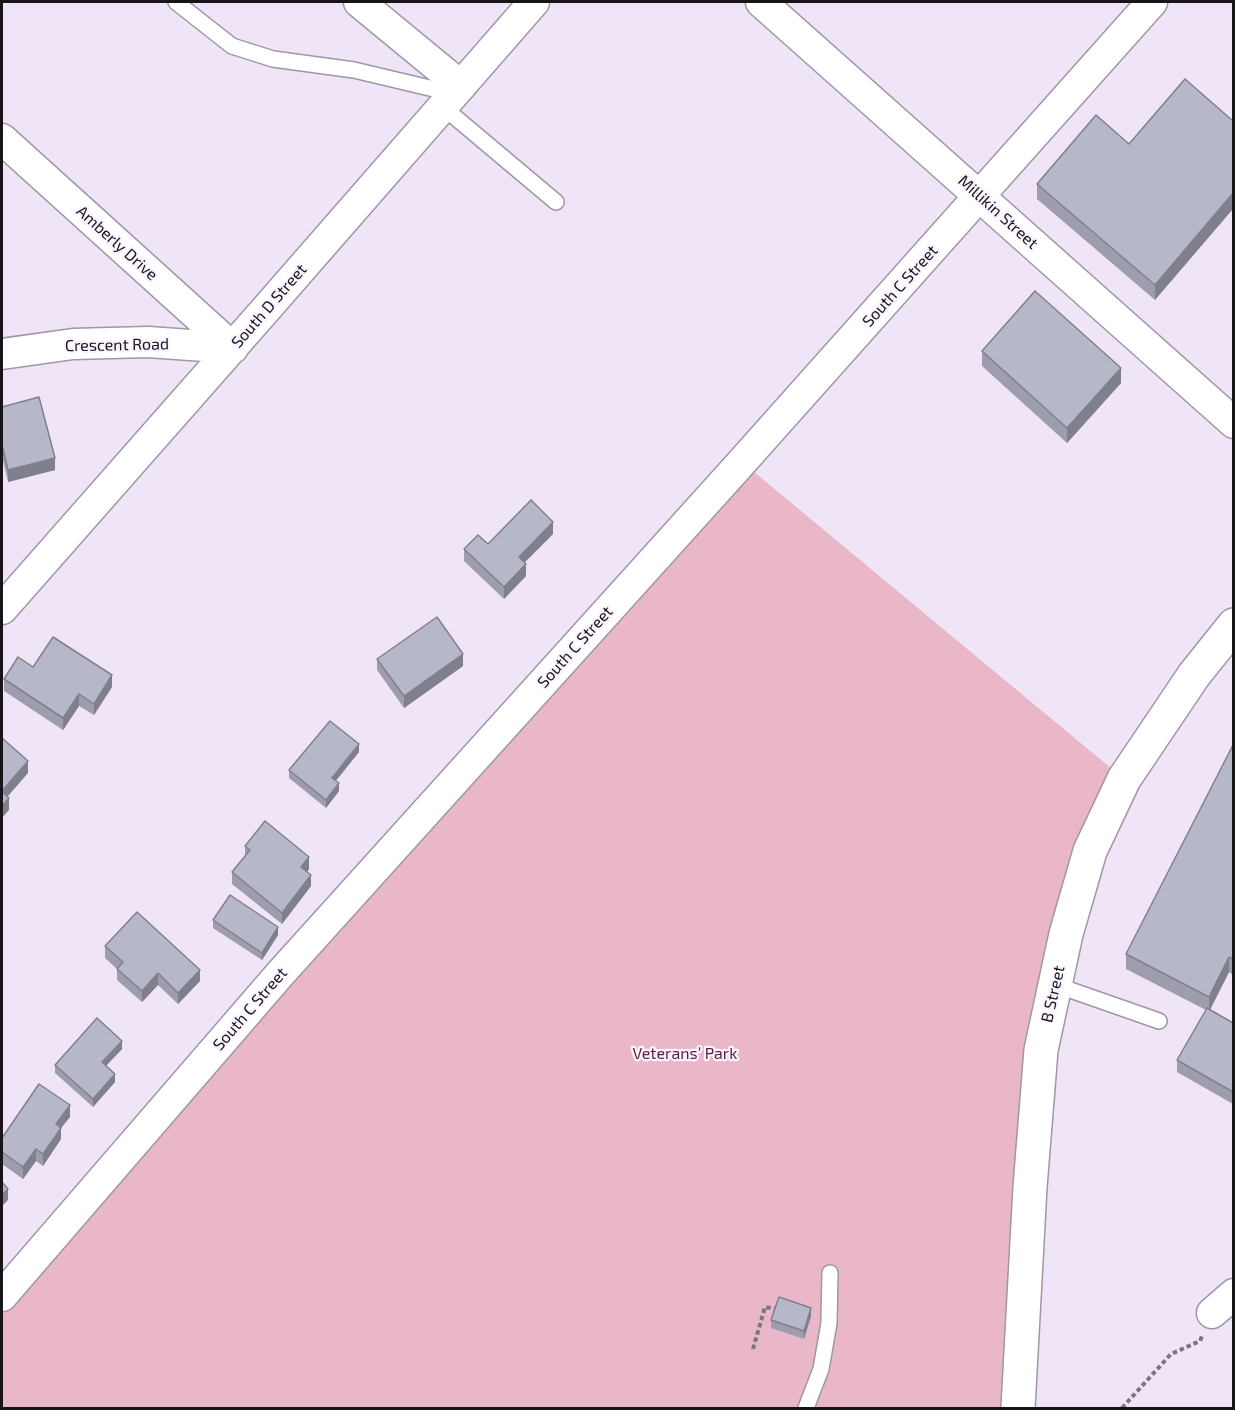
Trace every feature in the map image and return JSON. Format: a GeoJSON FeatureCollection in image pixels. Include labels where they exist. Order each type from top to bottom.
{"type":"FeatureCollection","features":[{"type":"Feature","properties":{"kind":"main road","name":"B Street"},"geometry":{"type":"LineString","coordinates":[[1018,1408],[1030,1187],[1041,1050],[1066,934],[1090,851],[1124,779],[1194,675],[1233,625]]}},
{"type":"Feature","properties":{"kind":"street"},"geometry":{"type":"LineString","coordinates":[[359,2],[453,96]]}},
{"type":"Feature","properties":{"kind":"street","name":"South D Street"},"geometry":{"type":"LineString","coordinates":[[2,609],[534,2]]}},
{"type":"Feature","properties":{"kind":"street","name":"Millikin Street"},"geometry":{"type":"LineString","coordinates":[[761,2],[1233,423]]}},
{"type":"Feature","properties":{"kind":"street","name":"South C Street"},"geometry":{"type":"LineString","coordinates":[[2,1296],[280,974],[1152,2]]}},
{"type":"Feature","properties":{"kind":"street","name":"Amberly Drive"},"geometry":{"type":"LineString","coordinates":[[2,139],[233,348]]}},
{"type":"Feature","properties":{"kind":"street","name":"Crescent Road"},"geometry":{"type":"LineString","coordinates":[[2,354],[73,344],[148,342],[233,348]]}},
{"type":"Feature","properties":{"kind":"lane"},"geometry":{"type":"LineString","coordinates":[[176,2],[232,46],[273,59],[354,70],[453,96],[556,202]]}},
{"type":"Feature","properties":{"kind":"lane"},"geometry":{"type":"LineString","coordinates":[[1056,986],[1159,1021]]}},
{"type":"Feature","properties":{"kind":"lane"},"geometry":{"type":"LineString","coordinates":[[806,1408],[820,1368],[829,1323],[830,1273]]}},
{"type":"Feature","properties":{"kind":"path"},"geometry":{"type":"LineString","coordinates":[[1122,1408],[1172,1354],[1200,1341],[1223,1304]]}},
{"type":"Feature","properties":{"kind":"path"},"geometry":{"type":"LineString","coordinates":[[753,1349],[765,1306],[777,1310]]}},
{"type":"Feature","properties":{"kind":"green space","name":"Veterans’ Park"},"geometry":{"type":"Polygon","coordinates":[[[742,462],[1124,779],[1066,934],[1018,1408],[2,1408],[2,1296],[742,462]]]}},
{"type":"Feature","properties":{"kind":"building"},"geometry":{"type":"Polygon","coordinates":[[[1185,79],[1233,121],[1233,193],[1155,285],[1037,184],[1096,115],[1129,144],[1185,79]]]}},
{"type":"Feature","properties":{"kind":"building"},"geometry":{"type":"Polygon","coordinates":[[[1035,291],[1121,368],[1067,428],[982,351],[1035,291]]]}},
{"type":"Feature","properties":{"kind":"building"},"geometry":{"type":"Polygon","coordinates":[[[39,397],[55,458],[8,470],[2,445],[2,407],[39,397]]]}},
{"type":"Feature","properties":{"kind":"building"},"geometry":{"type":"Polygon","coordinates":[[[531,500],[553,522],[519,557],[526,564],[504,587],[464,549],[478,535],[488,544],[531,500]]]}},
{"type":"Feature","properties":{"kind":"building"},"geometry":{"type":"Polygon","coordinates":[[[437,617],[463,654],[404,696],[377,659],[437,617]]]}},
{"type":"Feature","properties":{"kind":"building"},"geometry":{"type":"Polygon","coordinates":[[[53,637],[112,675],[94,704],[79,694],[63,718],[4,679],[18,657],[33,667],[53,637]]]}},
{"type":"Feature","properties":{"kind":"building"},"geometry":{"type":"Polygon","coordinates":[[[330,721],[359,744],[332,778],[339,783],[326,800],[289,770],[330,721]]]}},
{"type":"Feature","properties":{"kind":"building"},"geometry":{"type":"Polygon","coordinates":[[[2,738],[28,761],[2,791],[2,738]]]}},
{"type":"Feature","properties":{"kind":"building"},"geometry":{"type":"Polygon","coordinates":[[[1233,745],[1233,959],[1229,957],[1209,997],[1126,954],[1233,745]]]}},
{"type":"Feature","properties":{"kind":"building"},"geometry":{"type":"Polygon","coordinates":[[[2,792],[9,798],[2,806],[2,792]]]}},
{"type":"Feature","properties":{"kind":"building"},"geometry":{"type":"Polygon","coordinates":[[[265,821],[309,857],[301,867],[311,875],[282,913],[232,872],[250,850],[245,846],[265,821]]]}},
{"type":"Feature","properties":{"kind":"building"},"geometry":{"type":"Polygon","coordinates":[[[230,895],[278,927],[262,953],[213,920],[230,895]]]}},
{"type":"Feature","properties":{"kind":"building"},"geometry":{"type":"Polygon","coordinates":[[[137,912],[200,970],[178,993],[158,973],[142,991],[117,969],[123,962],[105,946],[137,912]]]}},
{"type":"Feature","properties":{"kind":"building"},"geometry":{"type":"Polygon","coordinates":[[[1207,1008],[1233,1023],[1233,1092],[1177,1060],[1207,1008]]]}},
{"type":"Feature","properties":{"kind":"building"},"geometry":{"type":"Polygon","coordinates":[[[97,1018],[122,1041],[102,1062],[115,1074],[93,1099],[55,1065],[97,1018]]]}},
{"type":"Feature","properties":{"kind":"building"},"geometry":{"type":"Polygon","coordinates":[[[39,1084],[70,1105],[56,1124],[61,1128],[43,1154],[36,1149],[23,1167],[2,1152],[2,1138],[39,1084]]]}},
{"type":"Feature","properties":{"kind":"building"},"geometry":{"type":"Polygon","coordinates":[[[2,1182],[8,1189],[2,1195],[2,1182]]]}},
{"type":"Feature","properties":{"kind":"building"},"geometry":{"type":"Polygon","coordinates":[[[779,1297],[811,1308],[804,1331],[771,1320],[779,1297]]]}}]}
